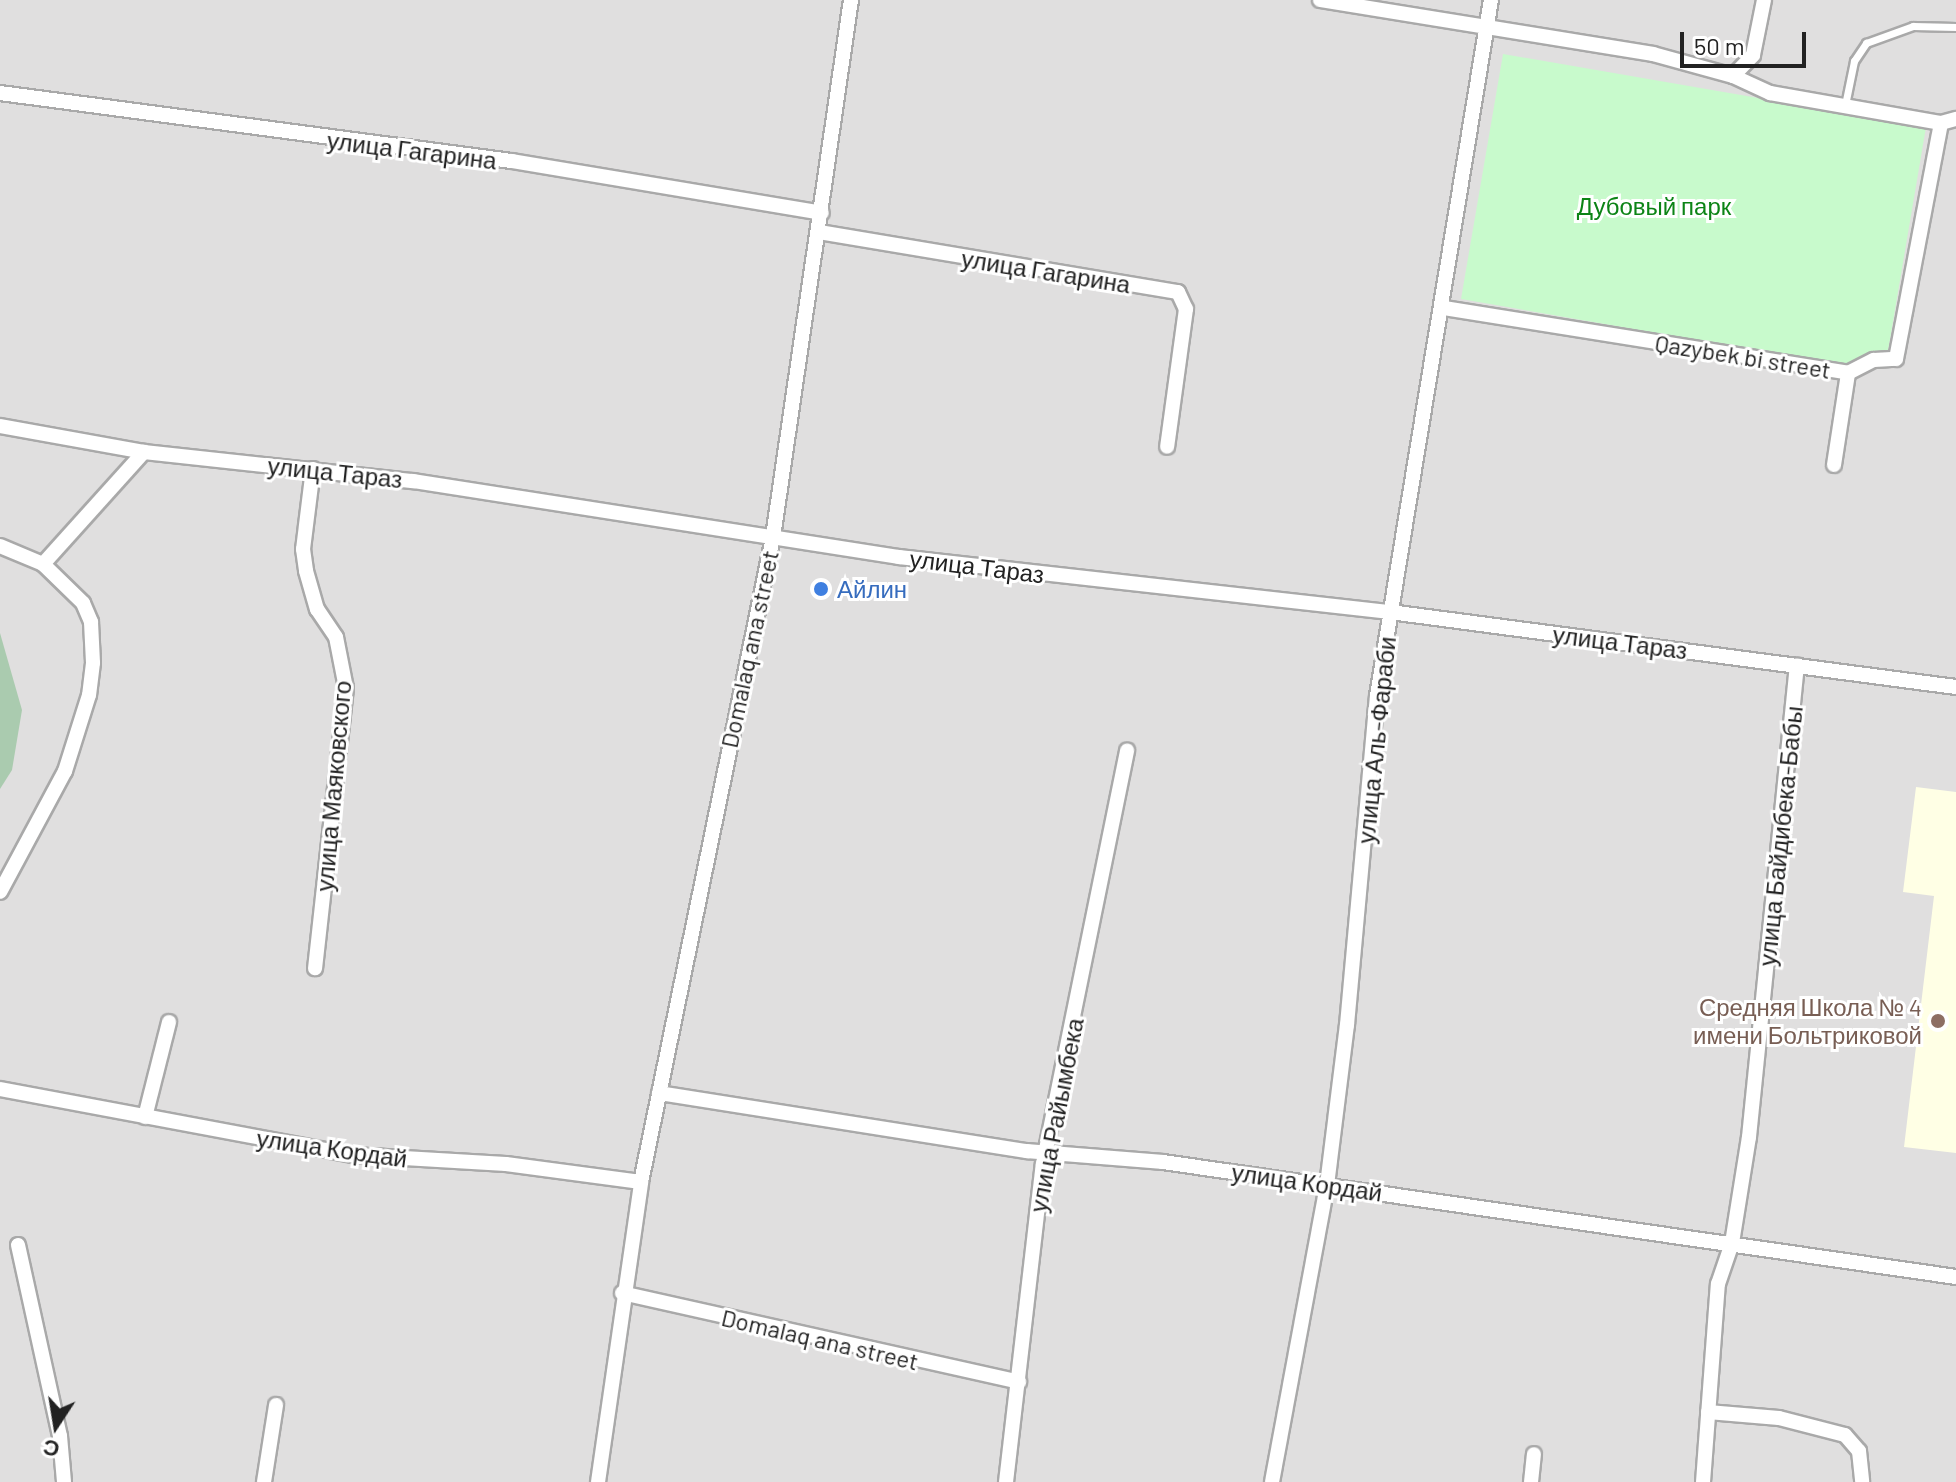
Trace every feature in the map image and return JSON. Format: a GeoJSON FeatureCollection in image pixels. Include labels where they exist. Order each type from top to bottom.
{"type":"FeatureCollection","features":[{"type":"Feature","properties":{"kind":"street","name":"Domalaq ana street"},"geometry":{"type":"LineString","coordinates":[[598,1482],[622,1293],[641,1182],[773,537],[851,0]]}},
{"type":"Feature","properties":{"kind":"street","name":"Qazybek bi street"},"geometry":{"type":"LineString","coordinates":[[1320,0],[1487,24],[1653,54],[1733,76],[1770,93],[1948,121],[1896,359],[1874,360],[1848,373],[1444,308]]}},
{"type":"Feature","properties":{"kind":"street","name":"улица Аль-Фараби"},"geometry":{"type":"LineString","coordinates":[[1272,1482],[1327,1185],[1390,612],[1444,308],[1491,0]]}},
{"type":"Feature","properties":{"kind":"street"},"geometry":{"type":"LineString","coordinates":[[1733,76],[1753,55],[1764,0]]}},
{"type":"Feature","properties":{"kind":"street","name":"улица Гагарина"},"geometry":{"type":"LineString","coordinates":[[0,93],[512,161],[822,213]]}},
{"type":"Feature","properties":{"kind":"street","name":"улица Гагарина"},"geometry":{"type":"LineString","coordinates":[[819,232],[1178,292],[1186,309],[1167,447]]}},
{"type":"Feature","properties":{"kind":"street"},"geometry":{"type":"LineString","coordinates":[[1834,465],[1848,373]]}},
{"type":"Feature","properties":{"kind":"street","name":"улица Тараз"},"geometry":{"type":"LineString","coordinates":[[0,426],[144,452],[313,469],[899,557],[1390,612],[1956,687]]}},
{"type":"Feature","properties":{"kind":"street"},"geometry":{"type":"LineString","coordinates":[[43,564],[144,452]]}},
{"type":"Feature","properties":{"kind":"street","name":"улица Маяковского"},"geometry":{"type":"LineString","coordinates":[[313,469],[303,549],[306,571],[317,609],[336,637],[346,688],[315,968]]}},
{"type":"Feature","properties":{"kind":"street"},"geometry":{"type":"LineString","coordinates":[[0,546],[43,564],[83,603],[91,622],[93,663],[76,740],[41,816],[0,892]]}},
{"type":"Feature","properties":{"kind":"street","name":"улица Байдибека-Бабы"},"geometry":{"type":"LineString","coordinates":[[1703,1482],[1718,1284],[1732,1243],[1751,1121],[1797,665]]}},
{"type":"Feature","properties":{"kind":"street","name":"улица Райымбека"},"geometry":{"type":"LineString","coordinates":[[1006,1482],[1048,1153],[1127,750]]}},
{"type":"Feature","properties":{"kind":"street"},"geometry":{"type":"LineString","coordinates":[[145,1117],[169,1022]]}},
{"type":"Feature","properties":{"kind":"street","name":"улица Кордай"},"geometry":{"type":"LineString","coordinates":[[0,1089],[353,1155],[506,1164],[641,1182]]}},
{"type":"Feature","properties":{"kind":"street","name":"улица Кордай"},"geometry":{"type":"LineString","coordinates":[[659,1093],[1048,1153],[1099,1154],[1327,1185],[1956,1277]]}},
{"type":"Feature","properties":{"kind":"street"},"geometry":{"type":"LineString","coordinates":[[18,1245],[60,1436],[64,1482]]}},
{"type":"Feature","properties":{"kind":"street","name":"Domalaq ana street"},"geometry":{"type":"LineString","coordinates":[[622,1293],[1019,1382]]}},
{"type":"Feature","properties":{"kind":"street"},"geometry":{"type":"LineString","coordinates":[[264,1482],[276,1405]]}},
{"type":"Feature","properties":{"kind":"street"},"geometry":{"type":"LineString","coordinates":[[1708,1412],[1779,1418],[1845,1435],[1859,1451],[1862,1482]]}},
{"type":"Feature","properties":{"kind":"street"},"geometry":{"type":"LineString","coordinates":[[1531,1482],[1534,1454]]}},
{"type":"Feature","properties":{"kind":"lane"},"geometry":{"type":"LineString","coordinates":[[1845,105],[1854,61],[1866,43],[1913,26],[1956,27]]}},
{"type":"Feature","properties":{"kind":"shaded area"},"geometry":{"type":"Polygon","coordinates":[[[0,0],[1956,0],[1956,1482],[0,1482],[0,0]]]}},
{"type":"Feature","properties":{"kind":"shaded area"},"geometry":{"type":"Polygon","coordinates":[[[0,633],[22,710],[12,770],[0,789],[0,633]]]}},
{"type":"Feature","properties":{"kind":"shaded area","name":"Средняя Школа № 4 имени Больтриковой"},"geometry":{"type":"Polygon","coordinates":[[[1916,787],[1956,792],[1956,1153],[1904,1147],[1934,896],[1903,892],[1916,787]]]}},
{"type":"Feature","properties":{"kind":"green space","name":"Дубовый парк"},"geometry":{"type":"Polygon","coordinates":[[[1503,54],[1926,127],[1888,351],[1846,366],[1461,299],[1503,54]]]}},
{"type":"Feature","properties":{"kind":"place","name":"Айлин"},"geometry":{"type":"Point","coordinates":[821,589]}},
{"type":"Feature","properties":{"kind":"place","name":"Средняя Школа № 4 имени Больтриковой"},"geometry":{"type":"Point","coordinates":[1938,1021]}}]}
